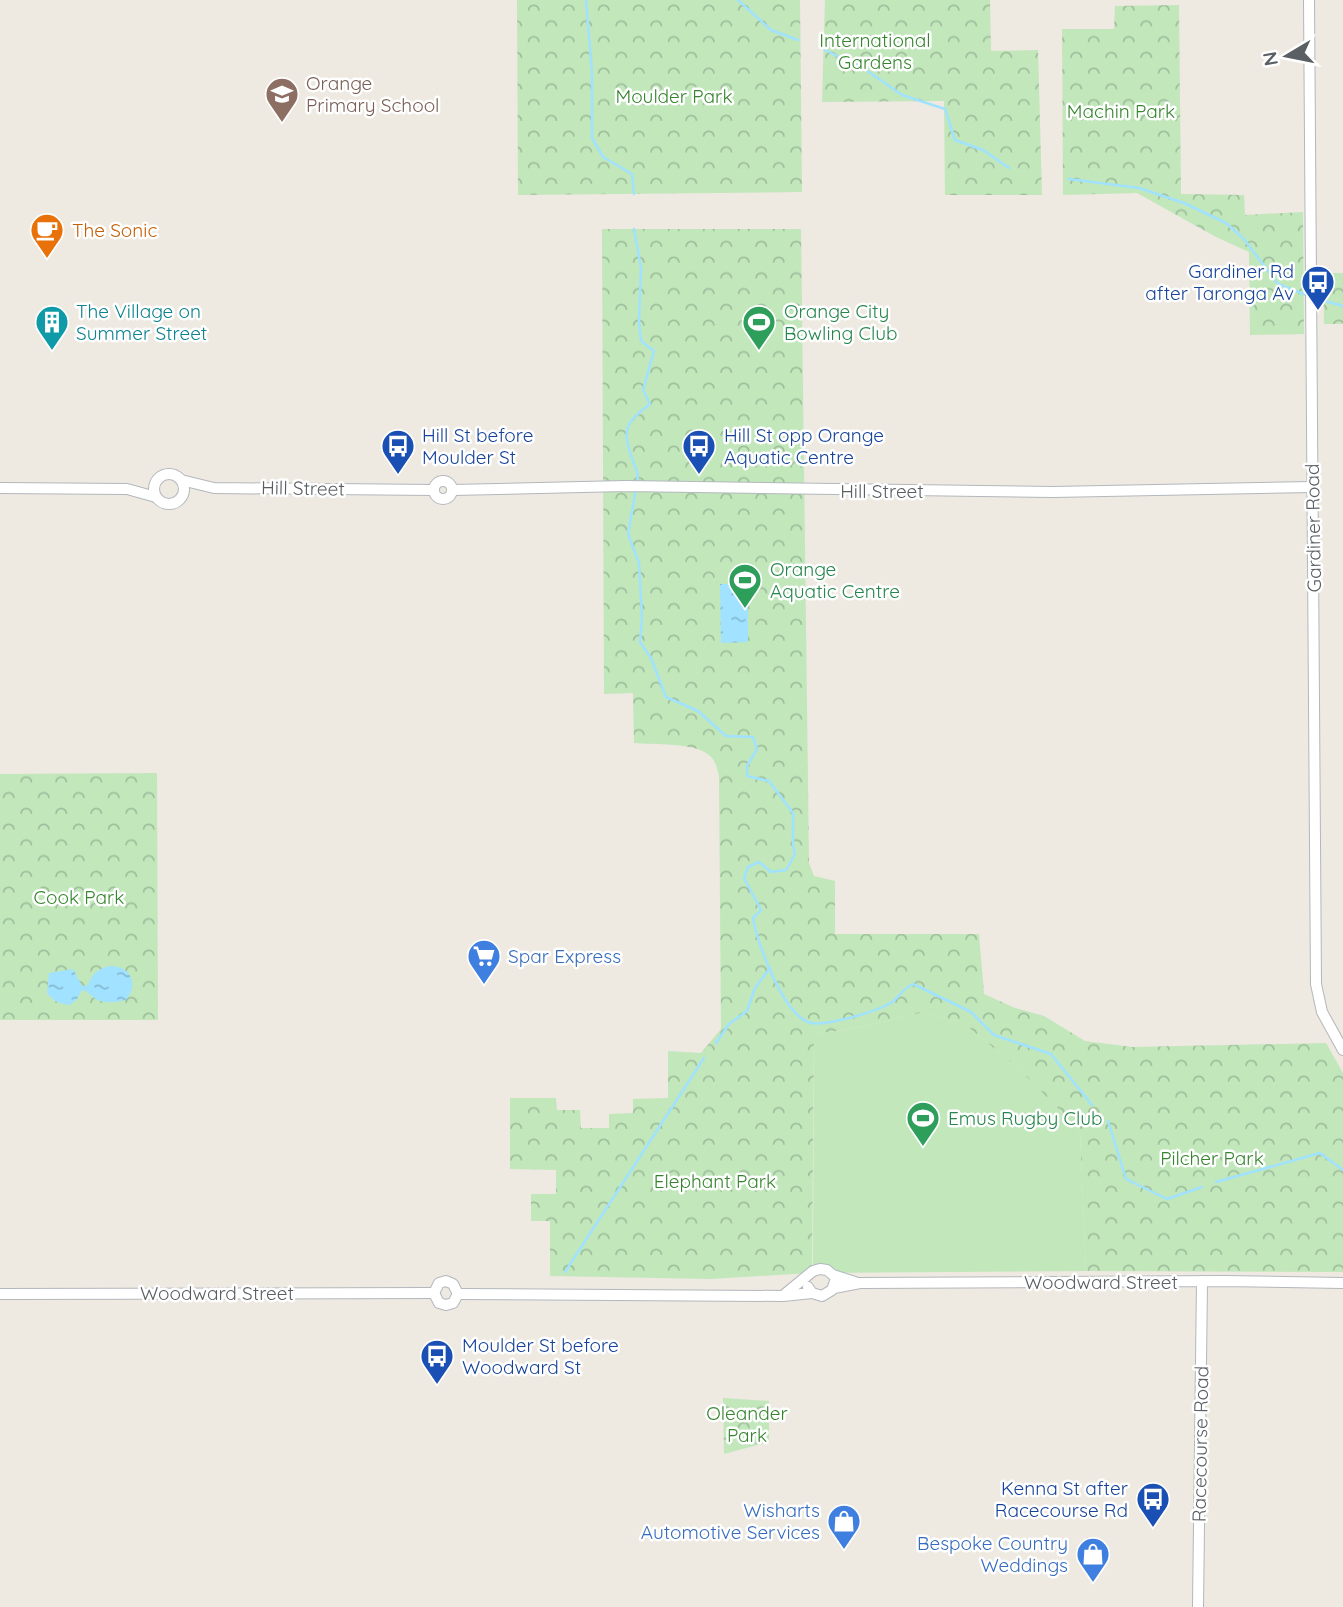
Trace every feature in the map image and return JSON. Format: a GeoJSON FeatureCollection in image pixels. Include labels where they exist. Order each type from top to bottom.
{"type":"FeatureCollection","features":[{"type":"Feature","properties":{"kind":"street","name":"Gardiner Road"},"geometry":{"type":"LineString","coordinates":[[1309,0],[1316,984],[1322,1012],[1343,1050]]}},
{"type":"Feature","properties":{"kind":"street"},"geometry":{"type":"LineString","coordinates":[[0,488],[127,489],[156,497],[169,504],[183,495],[184,485],[177,476],[169,474],[127,489]]}},
{"type":"Feature","properties":{"kind":"street"},"geometry":{"type":"LineString","coordinates":[[156,480],[156,497]]}},
{"type":"Feature","properties":{"kind":"street","name":"Hill Street"},"geometry":{"type":"LineString","coordinates":[[181,480],[214,488],[433,490],[435,484],[443,481],[450,484],[452,490],[653,487],[1029,492],[1312,487]]}},
{"type":"Feature","properties":{"kind":"street","name":"Hill Street"},"geometry":{"type":"LineString","coordinates":[[183,495],[214,488]]}},
{"type":"Feature","properties":{"kind":"street"},"geometry":{"type":"LineString","coordinates":[[458,1294],[783,1296],[812,1293],[822,1296],[828,1295],[834,1288],[833,1276],[827,1270],[813,1271],[783,1296]]}},
{"type":"Feature","properties":{"kind":"street","name":"Woodward Street"},"geometry":{"type":"LineString","coordinates":[[833,1276],[860,1283]]}},
{"type":"Feature","properties":{"kind":"street"},"geometry":{"type":"LineString","coordinates":[[809,1277],[808,1284],[812,1293]]}},
{"type":"Feature","properties":{"kind":"street"},"geometry":{"type":"LineString","coordinates":[[446,1281],[453,1283],[458,1294],[453,1303],[446,1305],[437,1300],[434,1293],[436,1286],[446,1281]]}},
{"type":"Feature","properties":{"kind":"street","name":"Racecourse Road"},"geometry":{"type":"LineString","coordinates":[[1198,1607],[1202,1281]]}},
{"type":"Feature","properties":{"kind":"street","name":"Woodward Street"},"geometry":{"type":"LineString","coordinates":[[834,1288],[860,1283],[1343,1283]]}},
{"type":"Feature","properties":{"kind":"street","name":"Woodward Street"},"geometry":{"type":"LineString","coordinates":[[0,1294],[434,1293]]}},
{"type":"Feature","properties":{"kind":"green space","name":"Moulder Park"},"geometry":{"type":"Polygon","coordinates":[[[517,0],[800,0],[802,192],[518,195],[517,0]]]}},
{"type":"Feature","properties":{"kind":"green space","name":"International Gardens"},"geometry":{"type":"Polygon","coordinates":[[[825,0],[990,0],[991,51],[1038,50],[1042,195],[945,195],[944,101],[822,102],[825,0]]]}},
{"type":"Feature","properties":{"kind":"green space","name":"Machin Park"},"geometry":{"type":"Polygon","coordinates":[[[1179,5],[1181,194],[1244,195],[1245,215],[1303,212],[1304,334],[1250,335],[1249,252],[1216,237],[1137,193],[1063,195],[1062,29],[1114,29],[1115,6],[1179,5]]]}},
{"type":"Feature","properties":{"kind":"green space"},"geometry":{"type":"Polygon","coordinates":[[[602,229],[801,229],[809,863],[814,876],[835,881],[835,934],[979,934],[984,994],[1015,1008],[1044,1016],[1085,1041],[1132,1047],[1326,1043],[1343,1073],[1343,1272],[1086,1271],[1080,1131],[1017,1067],[963,1023],[924,1012],[857,1028],[814,1034],[812,1273],[711,1279],[550,1276],[550,1221],[531,1221],[531,1194],[556,1194],[556,1170],[510,1169],[510,1098],[556,1098],[557,1110],[580,1110],[581,1128],[609,1128],[609,1114],[633,1113],[633,1099],[668,1098],[668,1051],[701,1053],[721,1029],[719,776],[716,765],[710,756],[695,748],[634,743],[633,693],[604,694],[602,229]]]}},
{"type":"Feature","properties":{"kind":"green space"},"geometry":{"type":"Polygon","coordinates":[[[1323,273],[1343,273],[1343,324],[1324,324],[1323,273]]]}},
{"type":"Feature","properties":{"kind":"green space","name":"Cook Park"},"geometry":{"type":"Polygon","coordinates":[[[157,773],[158,1020],[0,1020],[0,774],[157,773]]]}},
{"type":"Feature","properties":{"kind":"green space"},"geometry":{"type":"Polygon","coordinates":[[[924,1012],[963,1023],[1017,1067],[1080,1131],[1086,1271],[813,1273],[814,1034],[857,1028],[924,1012]]]}},
{"type":"Feature","properties":{"kind":"green space","name":"Oleander Park"},"geometry":{"type":"Polygon","coordinates":[[[723,1398],[769,1401],[769,1442],[724,1454],[723,1398]]]}},
{"type":"Feature","properties":{"kind":"water"},"geometry":{"type":"Polygon","coordinates":[[[720,584],[748,584],[748,642],[721,643],[720,584]]]}},
{"type":"Feature","properties":{"kind":"water"},"geometry":{"type":"Polygon","coordinates":[[[110,966],[123,969],[131,977],[132,988],[126,1000],[103,1002],[82,990],[70,1005],[57,1002],[47,993],[49,973],[73,969],[82,986],[88,985],[99,970],[110,966]]]}},
{"type":"Feature","properties":{"kind":"waterway"},"geometry":{"type":"LineString","coordinates":[[586,0],[592,73],[592,138],[603,157],[632,174],[634,194]]}},
{"type":"Feature","properties":{"kind":"waterway"},"geometry":{"type":"LineString","coordinates":[[738,0],[771,30],[798,40]]}},
{"type":"Feature","properties":{"kind":"waterway"},"geometry":{"type":"LineString","coordinates":[[825,50],[866,70],[902,95],[945,109],[955,140],[983,150],[1009,168]]}},
{"type":"Feature","properties":{"kind":"waterway"},"geometry":{"type":"LineString","coordinates":[[1069,179],[1139,188],[1184,203],[1226,223],[1243,238],[1278,284],[1306,295]]}},
{"type":"Feature","properties":{"kind":"waterway"},"geometry":{"type":"LineString","coordinates":[[634,229],[641,268],[641,341],[654,351],[643,390],[650,404],[630,422],[627,434],[629,450],[638,476],[637,482]]}},
{"type":"Feature","properties":{"kind":"waterway"},"geometry":{"type":"LineString","coordinates":[[1318,299],[1343,306]]}},
{"type":"Feature","properties":{"kind":"waterway"},"geometry":{"type":"LineString","coordinates":[[636,489],[628,534],[639,563],[642,618],[640,642],[651,658],[666,697],[698,711],[726,736],[753,737],[757,749],[747,766],[747,776],[769,781],[793,813],[795,854],[786,870],[771,872],[759,862],[748,867],[744,878],[761,910],[753,918],[766,961],[791,1008],[811,1023],[839,1020],[889,1004],[913,984],[971,1012],[994,1035],[1051,1054],[1092,1105]]}},
{"type":"Feature","properties":{"kind":"waterway"},"geometry":{"type":"LineString","coordinates":[[716,1043],[729,1024],[747,1011],[755,988],[770,968]]}},
{"type":"Feature","properties":{"kind":"waterway"},"geometry":{"type":"LineString","coordinates":[[565,1272],[704,1058]]}},
{"type":"Feature","properties":{"kind":"waterway"},"geometry":{"type":"LineString","coordinates":[[1108,1121],[1126,1179],[1167,1199],[1202,1187]]}},
{"type":"Feature","properties":{"kind":"waterway"},"geometry":{"type":"LineString","coordinates":[[1216,1182],[1320,1153],[1343,1170]]}},
{"type":"Feature","properties":{"kind":"place","name":"Orange Primary School"},"geometry":{"type":"Point","coordinates":[282,124]}},
{"type":"Feature","properties":{"kind":"place","name":"The Sonic"},"geometry":{"type":"Point","coordinates":[47,260]}},
{"type":"Feature","properties":{"kind":"place","name":"Gardiner Rd after Taronga Av"},"geometry":{"type":"Point","coordinates":[1318,312]}},
{"type":"Feature","properties":{"kind":"place","name":"The Village on Summer Street"},"geometry":{"type":"Point","coordinates":[52,352]}},
{"type":"Feature","properties":{"kind":"place","name":"Orange City Bowling Club"},"geometry":{"type":"Point","coordinates":[759,352]}},
{"type":"Feature","properties":{"kind":"place","name":"Hill St before Moulder St"},"geometry":{"type":"Point","coordinates":[398,476]}},
{"type":"Feature","properties":{"kind":"place","name":"Hill St opp Orange Aquatic Centre"},"geometry":{"type":"Point","coordinates":[699,476]}},
{"type":"Feature","properties":{"kind":"place","name":"Orange Aquatic Centre"},"geometry":{"type":"Point","coordinates":[745,610]}},
{"type":"Feature","properties":{"kind":"place","name":"Spar Express"},"geometry":{"type":"Point","coordinates":[484,986]}},
{"type":"Feature","properties":{"kind":"place","name":"Emus Rugby Club"},"geometry":{"type":"Point","coordinates":[923,1148]}},
{"type":"Feature","properties":{"kind":"place","name":"Moulder St before Woodward St"},"geometry":{"type":"Point","coordinates":[437,1386]}},
{"type":"Feature","properties":{"kind":"place","name":"Kenna St after Racecourse Rd"},"geometry":{"type":"Point","coordinates":[1153,1529]}},
{"type":"Feature","properties":{"kind":"place","name":"Wisharts Automotive Services"},"geometry":{"type":"Point","coordinates":[844,1551]}},
{"type":"Feature","properties":{"kind":"place","name":"Bespoke Country Weddings"},"geometry":{"type":"Point","coordinates":[1093,1584]}},
{"type":"Feature","properties":{"kind":"park label","name":"Pilcher Park"},"geometry":{"type":"Point","coordinates":[1212,1158]}},
{"type":"Feature","properties":{"kind":"park label","name":"Elephant Park"},"geometry":{"type":"Point","coordinates":[715,1181]}}]}
